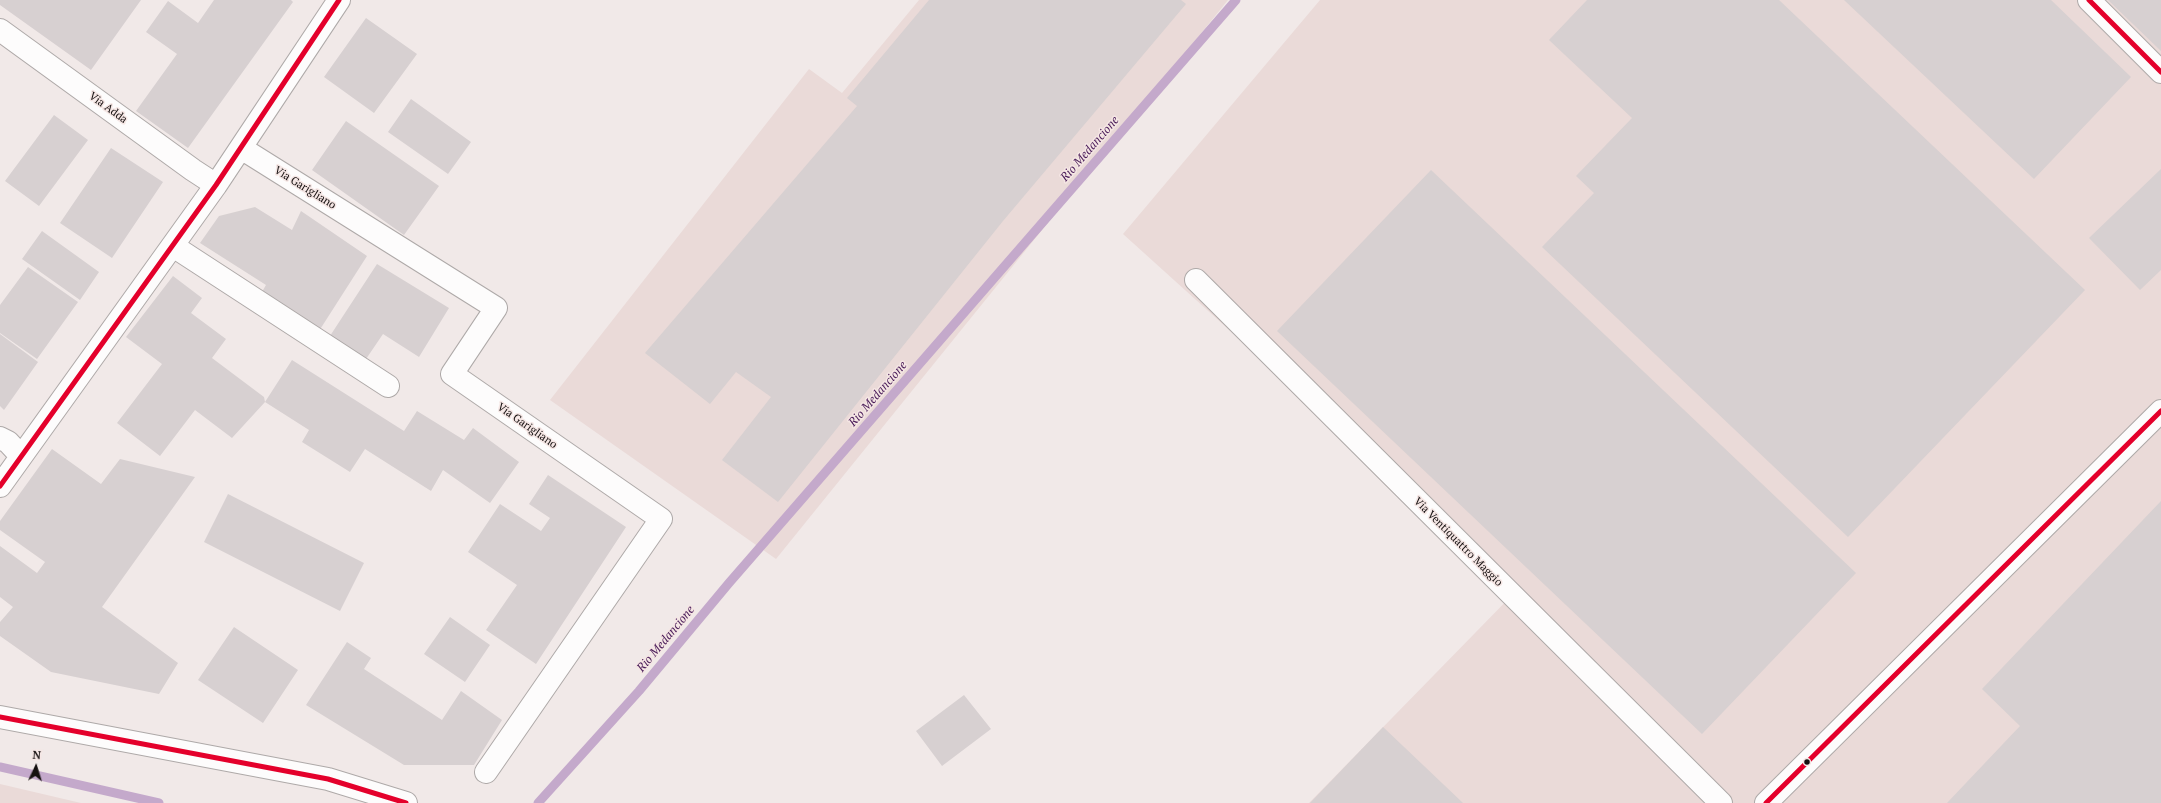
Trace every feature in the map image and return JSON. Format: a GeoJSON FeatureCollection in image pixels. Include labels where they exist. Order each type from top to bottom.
{"type":"FeatureCollection","features":[{"type":"Feature","properties":{"kind":"street"},"geometry":{"type":"LineString","coordinates":[[0,486],[216,185],[339,0]]}},
{"type":"Feature","properties":{"kind":"street"},"geometry":{"type":"LineString","coordinates":[[2089,0],[2161,72]]}},
{"type":"Feature","properties":{"kind":"street","name":"Via Adda"},"geometry":{"type":"LineString","coordinates":[[0,30],[193,170],[216,185]]}},
{"type":"Feature","properties":{"kind":"street","name":"Via Garigliano"},"geometry":{"type":"LineString","coordinates":[[241,148],[496,308],[452,374],[661,519],[486,772]]}},
{"type":"Feature","properties":{"kind":"street"},"geometry":{"type":"LineString","coordinates":[[173,246],[388,386]]}},
{"type":"Feature","properties":{"kind":"street","name":"Via Ventiquattro Maggio"},"geometry":{"type":"LineString","coordinates":[[1196,280],[1720,803]]}},
{"type":"Feature","properties":{"kind":"street"},"geometry":{"type":"LineString","coordinates":[[1766,803],[2161,411]]}},
{"type":"Feature","properties":{"kind":"street"},"geometry":{"type":"LineString","coordinates":[[0,438],[8,442],[21,456]]}},
{"type":"Feature","properties":{"kind":"street"},"geometry":{"type":"LineString","coordinates":[[0,717],[328,779],[406,803]]}},
{"type":"Feature","properties":{"kind":"shaded area"},"geometry":{"type":"Polygon","coordinates":[[[919,0],[1228,0],[776,559],[550,400],[809,69],[842,93],[919,0]]]}},
{"type":"Feature","properties":{"kind":"shaded area"},"geometry":{"type":"Polygon","coordinates":[[[1320,0],[2161,0],[2161,803],[1309,803],[1517,590],[1123,234],[1320,0]]]}},
{"type":"Feature","properties":{"kind":"shaded area"},"geometry":{"type":"Polygon","coordinates":[[[0,784],[81,803],[0,803],[0,784]]]}},
{"type":"Feature","properties":{"kind":"building"},"geometry":{"type":"Polygon","coordinates":[[[0,0],[141,0],[91,70],[0,5],[0,0]]]}},
{"type":"Feature","properties":{"kind":"building"},"geometry":{"type":"Polygon","coordinates":[[[214,0],[291,0],[293,2],[188,148],[136,111],[177,54],[146,32],[168,1],[198,23],[214,0]]]}},
{"type":"Feature","properties":{"kind":"building"},"geometry":{"type":"Polygon","coordinates":[[[929,0],[1181,0],[1186,4],[1003,221],[778,502],[722,460],[771,397],[736,372],[710,404],[645,353],[857,106],[847,98],[929,0]]]}},
{"type":"Feature","properties":{"kind":"building"},"geometry":{"type":"Polygon","coordinates":[[[1587,0],[1779,0],[2085,290],[1848,537],[1542,247],[1594,193],[1576,176],[1632,118],[1549,40],[1587,0]]]}},
{"type":"Feature","properties":{"kind":"building"},"geometry":{"type":"Polygon","coordinates":[[[1844,0],[2051,0],[2131,77],[2034,179],[1844,0]]]}},
{"type":"Feature","properties":{"kind":"building"},"geometry":{"type":"Polygon","coordinates":[[[2108,0],[2161,0],[2161,51],[2108,0]]]}},
{"type":"Feature","properties":{"kind":"building"},"geometry":{"type":"Polygon","coordinates":[[[366,18],[417,54],[374,113],[324,77],[366,18]]]}},
{"type":"Feature","properties":{"kind":"building"},"geometry":{"type":"Polygon","coordinates":[[[411,99],[471,142],[448,174],[388,132],[411,99]]]}},
{"type":"Feature","properties":{"kind":"building"},"geometry":{"type":"Polygon","coordinates":[[[54,115],[88,140],[39,206],[5,181],[54,115]]]}},
{"type":"Feature","properties":{"kind":"building"},"geometry":{"type":"Polygon","coordinates":[[[346,121],[439,186],[404,235],[312,170],[346,121]]]}},
{"type":"Feature","properties":{"kind":"building"},"geometry":{"type":"Polygon","coordinates":[[[111,148],[163,182],[112,258],[60,223],[111,148]]]}},
{"type":"Feature","properties":{"kind":"building"},"geometry":{"type":"Polygon","coordinates":[[[2161,169],[2161,270],[2140,290],[2089,238],[2161,169]]]}},
{"type":"Feature","properties":{"kind":"building"},"geometry":{"type":"Polygon","coordinates":[[[1431,170],[1856,573],[1702,734],[1277,331],[1431,170]]]}},
{"type":"Feature","properties":{"kind":"building"},"geometry":{"type":"Polygon","coordinates":[[[255,207],[292,230],[301,211],[367,256],[319,331],[259,297],[266,285],[200,243],[219,216],[255,207]]]}},
{"type":"Feature","properties":{"kind":"building"},"geometry":{"type":"Polygon","coordinates":[[[42,231],[99,272],[80,300],[22,259],[42,231]]]}},
{"type":"Feature","properties":{"kind":"building"},"geometry":{"type":"Polygon","coordinates":[[[377,264],[449,308],[419,357],[383,334],[364,362],[328,339],[377,264]]]}},
{"type":"Feature","properties":{"kind":"building"},"geometry":{"type":"Polygon","coordinates":[[[28,267],[78,302],[37,359],[0,333],[0,305],[28,267]]]}},
{"type":"Feature","properties":{"kind":"building"},"geometry":{"type":"Polygon","coordinates":[[[173,276],[202,298],[191,313],[226,339],[212,358],[264,397],[265,402],[232,438],[195,410],[160,456],[117,423],[162,364],[126,337],[173,276]]]}},
{"type":"Feature","properties":{"kind":"building"},"geometry":{"type":"Polygon","coordinates":[[[0,334],[38,362],[4,410],[0,406],[0,334]]]}},
{"type":"Feature","properties":{"kind":"building"},"geometry":{"type":"Polygon","coordinates":[[[292,360],[404,431],[417,411],[464,440],[473,428],[519,462],[490,503],[443,470],[431,491],[365,449],[350,472],[302,442],[309,430],[265,402],[292,360]]]}},
{"type":"Feature","properties":{"kind":"building"},"geometry":{"type":"Polygon","coordinates":[[[52,449],[101,484],[120,459],[195,477],[102,607],[178,663],[159,694],[51,672],[0,636],[0,622],[13,607],[0,597],[0,546],[37,573],[45,562],[0,530],[0,521],[52,449]]]}},
{"type":"Feature","properties":{"kind":"building"},"geometry":{"type":"Polygon","coordinates":[[[548,475],[626,527],[536,664],[486,630],[517,585],[468,552],[500,504],[541,531],[550,518],[529,504],[548,475]]]}},
{"type":"Feature","properties":{"kind":"building"},"geometry":{"type":"Polygon","coordinates":[[[228,494],[364,563],[340,611],[204,542],[228,494]]]}},
{"type":"Feature","properties":{"kind":"building"},"geometry":{"type":"Polygon","coordinates":[[[2161,501],[2161,803],[1947,803],[2020,726],[1982,689],[2161,501]]]}},
{"type":"Feature","properties":{"kind":"building"},"geometry":{"type":"Polygon","coordinates":[[[450,617],[490,645],[465,682],[424,654],[450,617]]]}},
{"type":"Feature","properties":{"kind":"building"},"geometry":{"type":"Polygon","coordinates":[[[234,627],[298,670],[263,723],[198,680],[234,627]]]}},
{"type":"Feature","properties":{"kind":"building"},"geometry":{"type":"Polygon","coordinates":[[[347,642],[371,658],[364,669],[442,720],[461,691],[502,720],[474,765],[404,765],[306,705],[347,642]]]}},
{"type":"Feature","properties":{"kind":"building"},"geometry":{"type":"Polygon","coordinates":[[[964,695],[991,729],[942,766],[916,731],[964,695]]]}},
{"type":"Feature","properties":{"kind":"building"},"geometry":{"type":"Polygon","coordinates":[[[1383,727],[1463,803],[1310,803],[1383,727]]]}},
{"type":"Feature","properties":{"kind":"waterway","name":"Rio Medancione"},"geometry":{"type":"LineString","coordinates":[[538,803],[639,691],[729,583],[1236,0]]}},
{"type":"Feature","properties":{"kind":"waterway"},"geometry":{"type":"LineString","coordinates":[[0,767],[159,803]]}},
{"type":"Feature","properties":{"kind":"transit line"},"geometry":{"type":"LineString","coordinates":[[0,486],[216,185],[339,0]]}},
{"type":"Feature","properties":{"kind":"transit line"},"geometry":{"type":"LineString","coordinates":[[2089,0],[2161,72]]}},
{"type":"Feature","properties":{"kind":"transit line"},"geometry":{"type":"LineString","coordinates":[[1766,803],[2161,411]]}},
{"type":"Feature","properties":{"kind":"transit line"},"geometry":{"type":"LineString","coordinates":[[0,717],[328,779],[406,803]]}}]}
